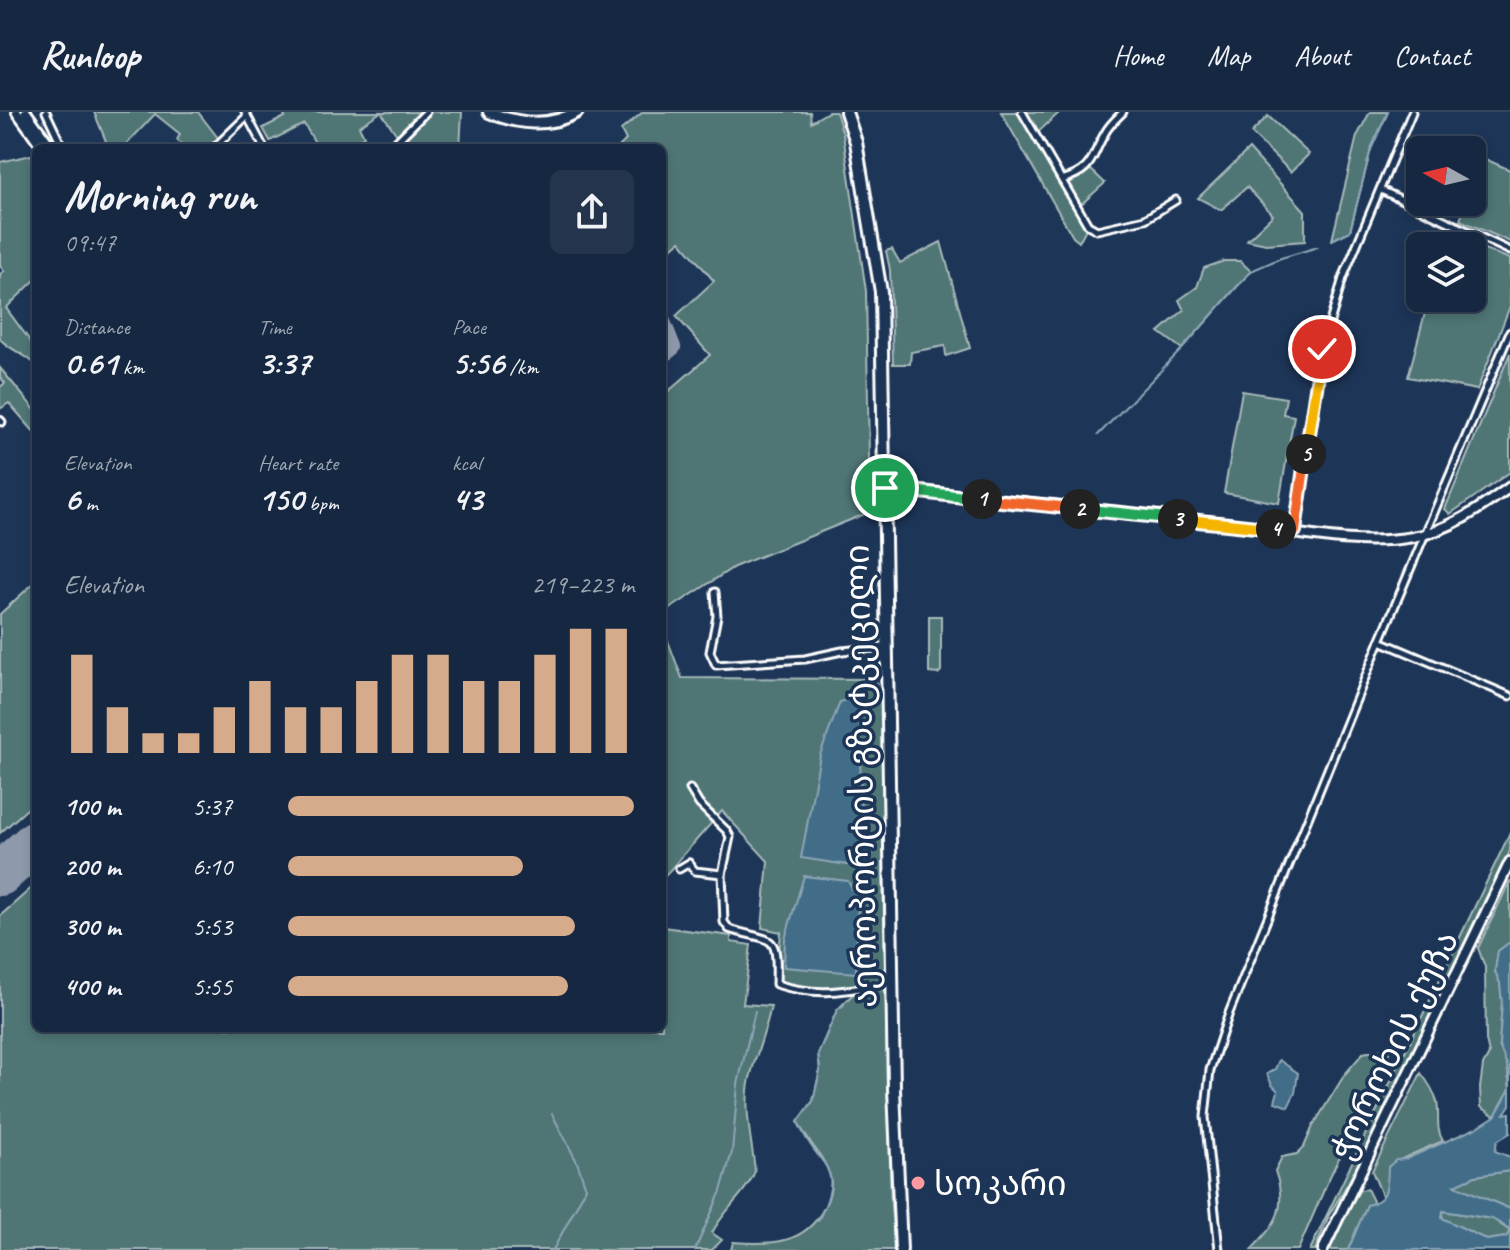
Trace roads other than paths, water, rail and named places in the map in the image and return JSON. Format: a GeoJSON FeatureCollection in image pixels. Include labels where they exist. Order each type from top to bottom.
{"type":"FeatureCollection","features":[{"type":"Feature","properties":{"kind":"highway"},"geometry":{"type":"LineString","coordinates":[[489,112],[551,122],[577,112]]}},
{"type":"Feature","properties":{"kind":"highway","name":"აეროპორტის გზატკეცილი"},"geometry":{"type":"LineString","coordinates":[[846,112],[856,142],[881,292],[894,1089],[901,1250]]}},
{"type":"Feature","properties":{"kind":"street"},"geometry":{"type":"LineString","coordinates":[[17,112],[40,144]]}},
{"type":"Feature","properties":{"kind":"street"},"geometry":{"type":"LineString","coordinates":[[26,112],[49,144]]}},
{"type":"Feature","properties":{"kind":"street"},"geometry":{"type":"LineString","coordinates":[[46,112],[61,144]]}},
{"type":"Feature","properties":{"kind":"street"},"geometry":{"type":"LineString","coordinates":[[394,144],[426,112]]}},
{"type":"Feature","properties":{"kind":"street"},"geometry":{"type":"LineString","coordinates":[[1022,112],[1088,225],[1097,230],[1145,219],[1176,200]]}},
{"type":"Feature","properties":{"kind":"street"},"geometry":{"type":"LineString","coordinates":[[1062,180],[1085,171],[1106,130],[1123,112]]}},
{"type":"Feature","properties":{"kind":"street"},"geometry":{"type":"LineString","coordinates":[[1295,531],[1322,349],[1343,278],[1412,112]]}},
{"type":"Feature","properties":{"kind":"street"},"geometry":{"type":"LineString","coordinates":[[218,144],[246,114],[262,144]]}},
{"type":"Feature","properties":{"kind":"street"},"geometry":{"type":"LineString","coordinates":[[1381,190],[1510,251]]}},
{"type":"Feature","properties":{"kind":"street"},"geometry":{"type":"LineString","coordinates":[[1219,1250],[1205,1117],[1210,1070],[1229,1013],[1380,641],[1510,332]]}},
{"type":"Feature","properties":{"kind":"street"},"geometry":{"type":"LineString","coordinates":[[885,488],[1346,539],[1388,540],[1426,533],[1472,514],[1510,487]]}},
{"type":"Feature","properties":{"kind":"street"},"geometry":{"type":"LineString","coordinates":[[715,592],[717,616],[710,652],[716,665],[805,659],[842,651],[886,647]]}},
{"type":"Feature","properties":{"kind":"street"},"geometry":{"type":"LineString","coordinates":[[1380,641],[1510,696]]}},
{"type":"Feature","properties":{"kind":"street"},"geometry":{"type":"LineString","coordinates":[[690,789],[699,804],[730,837],[722,874],[724,922],[729,929],[770,941],[777,951],[776,984],[802,992],[835,993],[892,983]]}},
{"type":"Feature","properties":{"kind":"street","name":"ჭოროხის ქუჩა"},"geometry":{"type":"LineString","coordinates":[[1323,1250],[1510,862]]}},
{"type":"Feature","properties":{"kind":"street"},"geometry":{"type":"LineString","coordinates":[[679,869],[689,863],[695,871],[722,874]]}},
{"type":"Feature","properties":{"kind":"water"},"geometry":{"type":"Polygon","coordinates":[[[851,698],[860,704],[861,867],[801,858],[820,755],[840,702],[851,698]]]}},
{"type":"Feature","properties":{"kind":"water"},"geometry":{"type":"Polygon","coordinates":[[[804,876],[848,881],[858,900],[856,973],[784,967],[785,939],[804,876]]]}},
{"type":"Feature","properties":{"kind":"water"},"geometry":{"type":"Polygon","coordinates":[[[1510,942],[1510,1089],[1507,1065],[1499,1045],[1502,1004],[1500,983],[1495,971],[1498,951],[1510,942]]]}},
{"type":"Feature","properties":{"kind":"water"},"geometry":{"type":"Polygon","coordinates":[[[1279,1060],[1298,1073],[1295,1093],[1288,1107],[1275,1102],[1278,1091],[1267,1074],[1275,1069],[1279,1060]]]}},
{"type":"Feature","properties":{"kind":"water"},"geometry":{"type":"Polygon","coordinates":[[[1510,1089],[1510,1105],[1504,1114],[1510,1113],[1510,1133],[1497,1141],[1495,1151],[1510,1157],[1510,1171],[1475,1176],[1455,1185],[1510,1209],[1510,1229],[1492,1219],[1443,1211],[1442,1218],[1487,1240],[1506,1237],[1510,1231],[1510,1250],[1348,1250],[1367,1205],[1383,1196],[1388,1167],[1396,1160],[1406,1159],[1476,1128],[1495,1116],[1510,1089]]]}},
{"type":"Feature","properties":{"kind":"waterway"},"geometry":{"type":"LineString","coordinates":[[1332,240],[1350,231],[1371,149],[1388,112]]}},
{"type":"Feature","properties":{"kind":"waterway"},"geometry":{"type":"LineString","coordinates":[[1098,435],[1182,349],[1251,271],[1318,247]]}},
{"type":"Feature","properties":{"kind":"waterway"},"geometry":{"type":"LineString","coordinates":[[818,1221],[827,1201],[830,1176],[798,1122],[813,1101],[820,1070],[818,1054],[837,1010],[844,1005]]}},
{"type":"Feature","properties":{"kind":"waterway"},"geometry":{"type":"LineString","coordinates":[[695,1250],[721,1191],[732,1152],[738,1084],[755,1011]]}},
{"type":"Feature","properties":{"kind":"waterway"},"geometry":{"type":"LineString","coordinates":[[552,1114],[577,1162],[586,1188],[553,1250]]}},
{"type":"Feature","properties":{"kind":"place","name":"სოკარი"},"geometry":{"type":"Point","coordinates":[918,1183]}}]}
